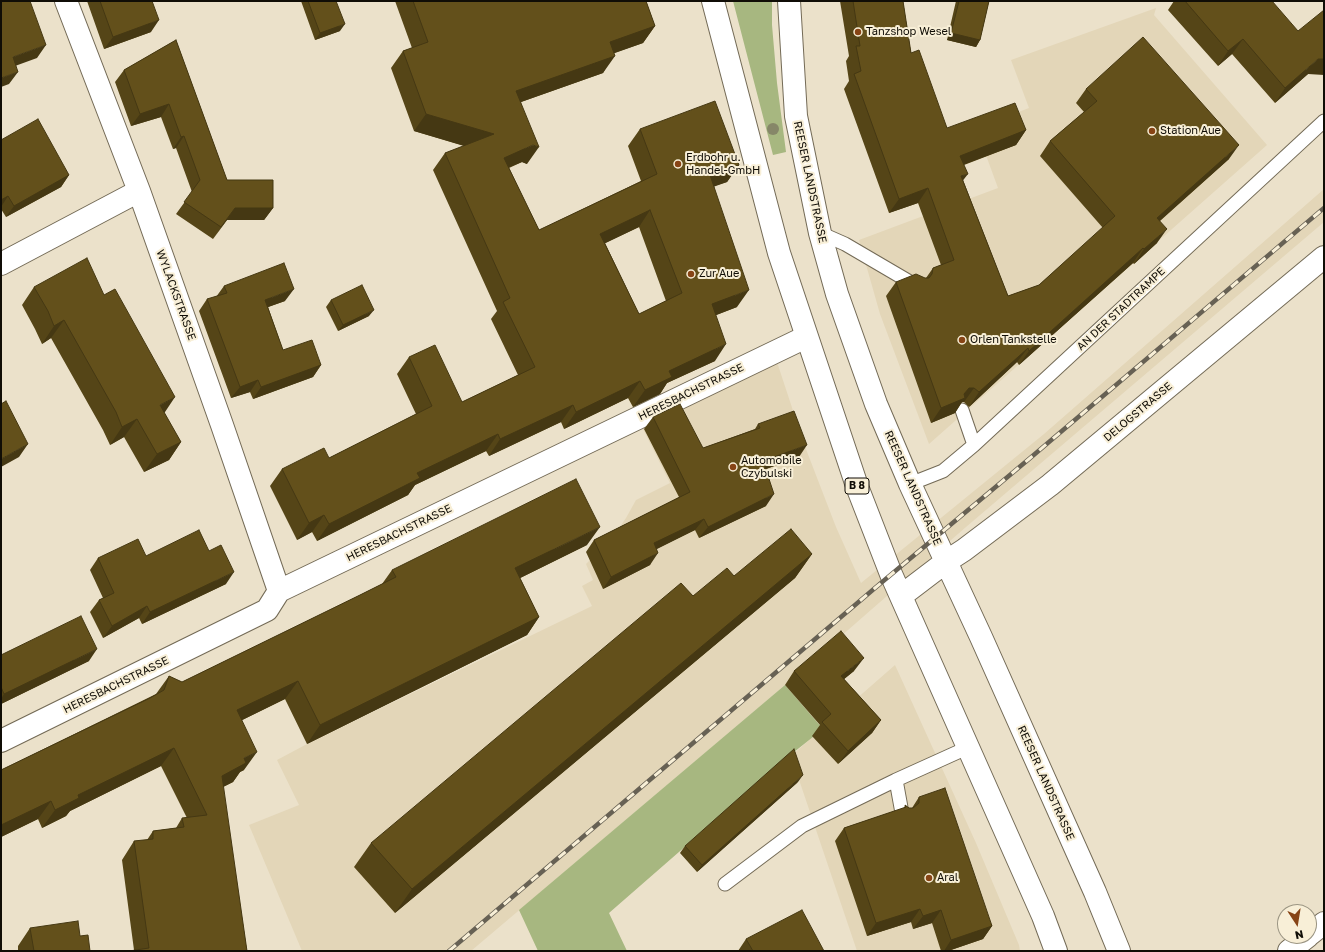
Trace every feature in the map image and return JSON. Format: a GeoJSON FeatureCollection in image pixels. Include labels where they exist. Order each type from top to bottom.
{"type":"FeatureCollection","features":[{"type":"Feature","properties":{"kind":"street","name":"WYLACKSTRASSE"},"geometry":{"type":"LineString","coordinates":[[66,1],[138,191],[222,425],[279,591]]}},
{"type":"Feature","properties":{"kind":"street","name":"B 8"},"geometry":{"type":"LineString","coordinates":[[713,1],[780,253],[806,337],[858,489],[901,596],[1043,916],[1056,951]]}},
{"type":"Feature","properties":{"kind":"street","name":"REESER LANDSTRASSE"},"geometry":{"type":"LineString","coordinates":[[789,1],[796,116],[820,234],[837,294],[876,404],[910,484],[1092,885],[1119,951]]}},
{"type":"Feature","properties":{"kind":"street"},"geometry":{"type":"LineString","coordinates":[[1,264],[138,191]]}},
{"type":"Feature","properties":{"kind":"street","name":"DELOGSTRASSE"},"geometry":{"type":"LineString","coordinates":[[901,596],[1050,485],[1324,257]]}},
{"type":"Feature","properties":{"kind":"street","name":"HERESBACHSTRASSE"},"geometry":{"type":"LineString","coordinates":[[1,741],[267,610],[279,591],[806,337]]}},
{"type":"Feature","properties":{"kind":"street"},"geometry":{"type":"LineString","coordinates":[[1289,951],[1298,944]]}},
{"type":"Feature","properties":{"kind":"lane","name":"AN DER STADTRAMPE"},"geometry":{"type":"LineString","coordinates":[[910,484],[943,471],[974,445],[1324,121]]}},
{"type":"Feature","properties":{"kind":"lane"},"geometry":{"type":"LineString","coordinates":[[820,234],[845,244],[915,285]]}},
{"type":"Feature","properties":{"kind":"lane"},"geometry":{"type":"LineString","coordinates":[[962,410],[974,445]]}},
{"type":"Feature","properties":{"kind":"lane"},"geometry":{"type":"LineString","coordinates":[[725,884],[802,826],[896,780],[969,747]]}},
{"type":"Feature","properties":{"kind":"lane"},"geometry":{"type":"LineString","coordinates":[[896,780],[902,813]]}},
{"type":"Feature","properties":{"kind":"shaded area"},"geometry":{"type":"Polygon","coordinates":[[[1156,8],[1154,15],[1267,145],[929,444],[880,314],[859,240],[998,188],[976,128],[1029,108],[1011,60],[1156,8]]]}},
{"type":"Feature","properties":{"kind":"shaded area"},"geometry":{"type":"Polygon","coordinates":[[[1324,189],[1324,222],[966,527],[785,685],[471,951],[302,951],[249,825],[299,805],[277,760],[592,606],[582,586],[593,580],[586,564],[612,538],[636,500],[670,483],[641,425],[776,359],[804,444],[836,527],[861,583],[1044,434],[1324,189]]]}},
{"type":"Feature","properties":{"kind":"shaded area"},"geometry":{"type":"Polygon","coordinates":[[[895,665],[976,843],[1019,945],[1020,951],[857,951],[791,756],[895,665]]]}},
{"type":"Feature","properties":{"kind":"green space"},"geometry":{"type":"Polygon","coordinates":[[[733,1],[772,1],[772,25],[777,83],[786,152],[773,155],[733,1]]]}},
{"type":"Feature","properties":{"kind":"green space"},"geometry":{"type":"Polygon","coordinates":[[[785,685],[823,729],[789,756],[609,913],[627,951],[538,951],[519,910],[785,685]]]}},
{"type":"Feature","properties":{"kind":"building"},"geometry":{"type":"Polygon","coordinates":[[[1,1],[30,1],[46,45],[13,57],[18,72],[1,78],[1,1]]]}},
{"type":"Feature","properties":{"kind":"building"},"geometry":{"type":"Polygon","coordinates":[[[100,1],[152,1],[159,20],[113,37],[100,1]]]}},
{"type":"Feature","properties":{"kind":"building"},"geometry":{"type":"Polygon","coordinates":[[[308,1],[336,1],[345,24],[320,33],[308,1]]]}},
{"type":"Feature","properties":{"kind":"building"},"geometry":{"type":"Polygon","coordinates":[[[413,1],[646,1],[655,26],[610,42],[615,56],[516,91],[539,147],[533,145],[504,158],[539,230],[657,174],[640,129],[715,101],[739,165],[710,175],[749,290],[712,304],[726,344],[669,371],[672,377],[645,390],[640,381],[576,412],[573,405],[500,439],[498,434],[417,473],[420,478],[329,524],[324,515],[309,523],[282,469],[324,448],[329,458],[432,406],[409,357],[435,345],[462,402],[535,367],[503,302],[510,298],[445,153],[494,134],[426,114],[403,51],[428,42],[413,1]],[[650,210],[600,234],[639,314],[682,293],[650,210]]]}},
{"type":"Feature","properties":{"kind":"building"},"geometry":{"type":"Polygon","coordinates":[[[853,1],[903,1],[911,53],[919,50],[947,128],[1015,103],[1026,130],[960,156],[968,174],[961,176],[1008,296],[1039,285],[1115,216],[1050,141],[1097,101],[1086,89],[1143,37],[1239,145],[1157,218],[1167,229],[1144,249],[1143,248],[1029,351],[1028,348],[979,392],[974,388],[969,388],[964,394],[965,398],[941,408],[896,282],[916,274],[929,278],[932,274],[933,268],[954,260],[928,188],[899,199],[854,74],[861,71],[856,46],[860,46],[853,1]]]}},
{"type":"Feature","properties":{"kind":"building"},"geometry":{"type":"Polygon","coordinates":[[[959,1],[989,1],[980,40],[951,33],[959,1]]]}},
{"type":"Feature","properties":{"kind":"building"},"geometry":{"type":"Polygon","coordinates":[[[1185,1],[1272,1],[1298,31],[1324,10],[1324,59],[1318,59],[1285,88],[1243,39],[1228,51],[1185,1]]]}},
{"type":"Feature","properties":{"kind":"building"},"geometry":{"type":"Polygon","coordinates":[[[176,40],[227,180],[273,180],[273,208],[235,208],[221,227],[184,202],[200,180],[184,136],[181,137],[169,104],[140,114],[124,70],[176,40]]]}},
{"type":"Feature","properties":{"kind":"building"},"geometry":{"type":"Polygon","coordinates":[[[38,119],[69,175],[14,206],[8,196],[1,200],[1,140],[38,119]]]}},
{"type":"Feature","properties":{"kind":"building"},"geometry":{"type":"Polygon","coordinates":[[[87,258],[104,295],[115,289],[175,397],[160,405],[181,442],[157,454],[137,419],[122,427],[116,412],[64,320],[54,326],[48,311],[34,287],[87,258]]]}},
{"type":"Feature","properties":{"kind":"building"},"geometry":{"type":"Polygon","coordinates":[[[284,263],[294,289],[265,300],[283,350],[312,340],[321,365],[261,387],[258,380],[240,387],[207,299],[227,293],[224,286],[284,263]]]}},
{"type":"Feature","properties":{"kind":"building"},"geometry":{"type":"Polygon","coordinates":[[[362,285],[374,310],[343,325],[331,300],[362,285]]]}},
{"type":"Feature","properties":{"kind":"building"},"geometry":{"type":"Polygon","coordinates":[[[6,401],[28,444],[1,459],[1,404],[6,401]]]}},
{"type":"Feature","properties":{"kind":"building"},"geometry":{"type":"Polygon","coordinates":[[[680,404],[703,448],[760,428],[758,424],[794,411],[807,445],[763,461],[774,494],[708,527],[704,519],[654,543],[658,553],[611,577],[594,540],[690,492],[653,417],[680,404]]]}},
{"type":"Feature","properties":{"kind":"building"},"geometry":{"type":"Polygon","coordinates":[[[576,479],[600,527],[515,568],[539,617],[320,725],[298,681],[237,710],[257,752],[244,758],[246,763],[222,776],[247,951],[129,951],[149,948],[134,841],[153,839],[153,831],[184,827],[182,818],[207,815],[174,748],[78,795],[79,798],[55,810],[51,801],[1,825],[1,770],[150,698],[164,690],[169,676],[182,682],[396,577],[392,570],[576,479]]]}},
{"type":"Feature","properties":{"kind":"building"},"geometry":{"type":"Polygon","coordinates":[[[791,529],[812,554],[412,889],[371,843],[681,583],[693,596],[727,568],[734,576],[791,529]]]}},
{"type":"Feature","properties":{"kind":"building"},"geometry":{"type":"Polygon","coordinates":[[[199,530],[209,551],[221,545],[234,572],[150,612],[147,606],[112,626],[99,600],[114,593],[98,558],[138,539],[146,556],[199,530]]]}},
{"type":"Feature","properties":{"kind":"building"},"geometry":{"type":"Polygon","coordinates":[[[81,616],[97,649],[4,694],[1,687],[1,655],[81,616]]]}},
{"type":"Feature","properties":{"kind":"building"},"geometry":{"type":"Polygon","coordinates":[[[841,631],[864,658],[841,676],[881,720],[848,751],[822,722],[831,714],[794,671],[841,631]]]}},
{"type":"Feature","properties":{"kind":"building"},"geometry":{"type":"Polygon","coordinates":[[[794,749],[803,775],[702,865],[685,846],[794,749]]]}},
{"type":"Feature","properties":{"kind":"building"},"geometry":{"type":"Polygon","coordinates":[[[945,788],[992,926],[951,940],[941,910],[923,916],[920,909],[876,923],[844,828],[906,807],[905,805],[909,808],[913,808],[919,803],[919,797],[945,788]]]}},
{"type":"Feature","properties":{"kind":"building"},"geometry":{"type":"Polygon","coordinates":[[[802,910],[824,951],[753,951],[746,939],[802,910]]]}},
{"type":"Feature","properties":{"kind":"building"},"geometry":{"type":"Polygon","coordinates":[[[78,921],[80,936],[88,935],[90,951],[34,951],[30,928],[78,921]]]}},
{"type":"Feature","properties":{"kind":"railway"},"geometry":{"type":"LineString","coordinates":[[449,951],[1324,208]]}},
{"type":"Feature","properties":{"kind":"place","name":"Tanzshop Wesel"},"geometry":{"type":"Point","coordinates":[858,32]}},
{"type":"Feature","properties":{"kind":"place","name":"Station Aue"},"geometry":{"type":"Point","coordinates":[1152,131]}},
{"type":"Feature","properties":{"kind":"place","name":"Erdbohr u. Handel-GmbH"},"geometry":{"type":"Point","coordinates":[678,164]}},
{"type":"Feature","properties":{"kind":"place","name":"Zur Aue"},"geometry":{"type":"Point","coordinates":[691,274]}},
{"type":"Feature","properties":{"kind":"place","name":"Orlen Tankstelle"},"geometry":{"type":"Point","coordinates":[962,340]}},
{"type":"Feature","properties":{"kind":"place","name":"Automobile Czybulski"},"geometry":{"type":"Point","coordinates":[733,467]}},
{"type":"Feature","properties":{"kind":"place","name":"Aral"},"geometry":{"type":"Point","coordinates":[929,878]}}]}
